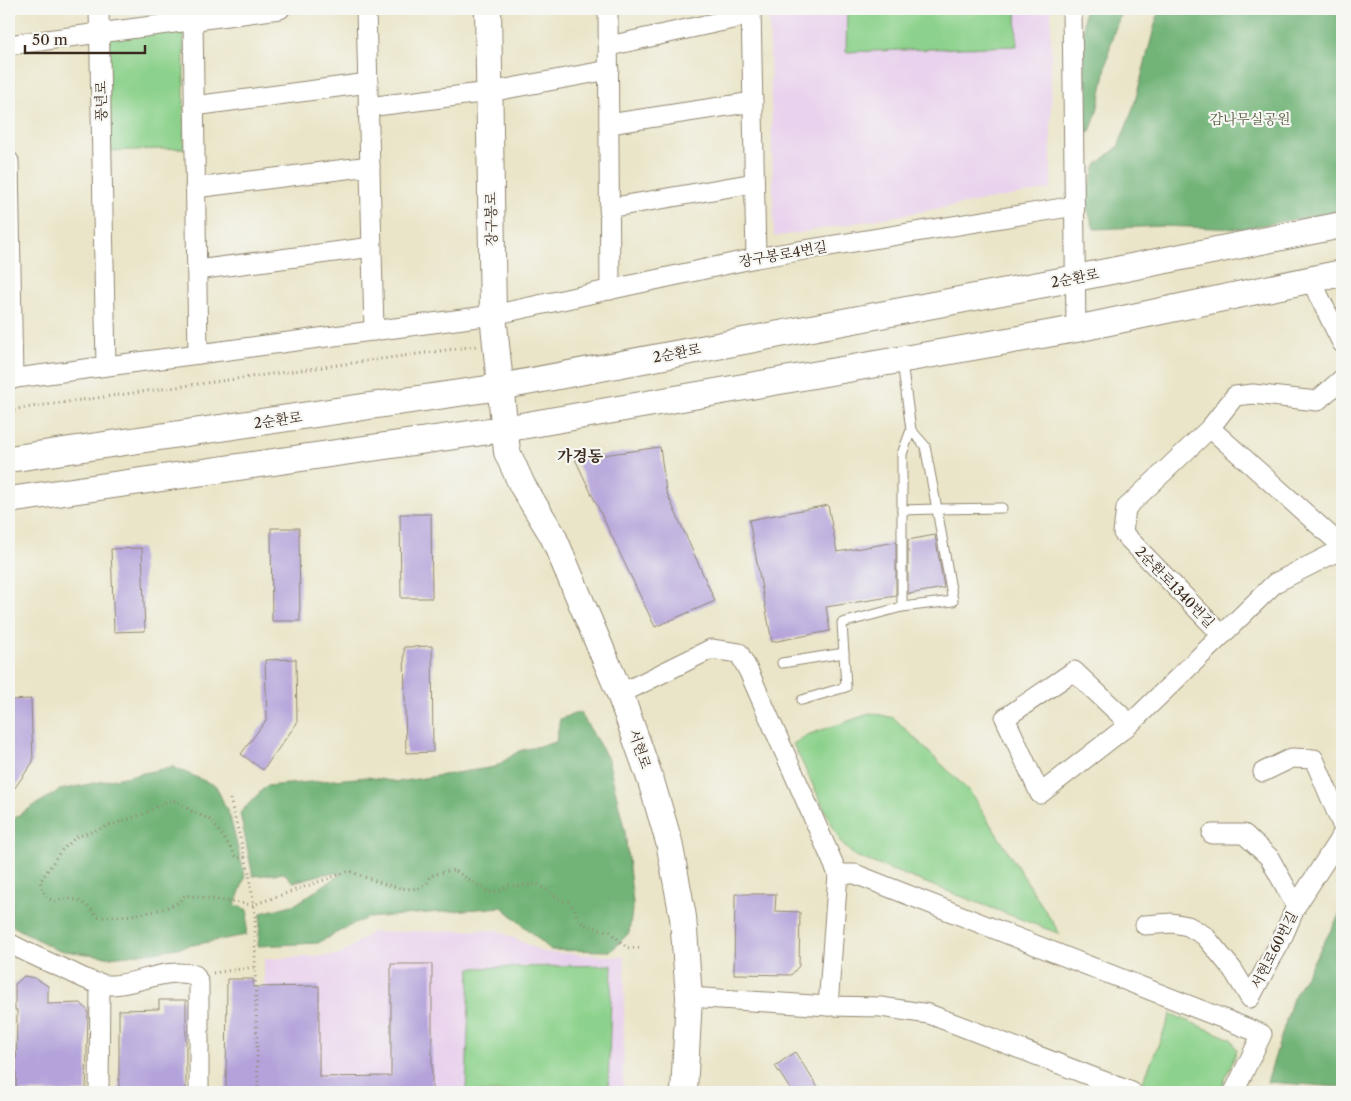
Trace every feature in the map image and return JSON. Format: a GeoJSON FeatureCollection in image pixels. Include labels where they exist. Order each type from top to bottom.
{"type":"FeatureCollection","features":[{"type":"Feature","properties":{"kind":"street","name":"풍년로"},"geometry":{"type":"LineString","coordinates":[[99,9],[106,366]]}},
{"type":"Feature","properties":{"kind":"street"},"geometry":{"type":"LineString","coordinates":[[9,45],[280,9]]}},
{"type":"Feature","properties":{"kind":"street"},"geometry":{"type":"LineString","coordinates":[[366,9],[374,331]]}},
{"type":"Feature","properties":{"kind":"street","name":"장구봉로"},"geometry":{"type":"LineString","coordinates":[[488,9],[493,315],[504,430]]}},
{"type":"Feature","properties":{"kind":"street"},"geometry":{"type":"LineString","coordinates":[[608,9],[610,290]]}},
{"type":"Feature","properties":{"kind":"street"},"geometry":{"type":"LineString","coordinates":[[1072,9],[1076,329]]}},
{"type":"Feature","properties":{"kind":"street"},"geometry":{"type":"LineString","coordinates":[[609,46],[751,12],[756,258]]}},
{"type":"Feature","properties":{"kind":"street"},"geometry":{"type":"LineString","coordinates":[[193,20],[198,354]]}},
{"type":"Feature","properties":{"kind":"street"},"geometry":{"type":"LineString","coordinates":[[368,107],[489,92],[609,70]]}},
{"type":"Feature","properties":{"kind":"street"},"geometry":{"type":"LineString","coordinates":[[194,106],[368,84]]}},
{"type":"Feature","properties":{"kind":"street"},"geometry":{"type":"LineString","coordinates":[[609,124],[753,102]]}},
{"type":"Feature","properties":{"kind":"street"},"geometry":{"type":"LineString","coordinates":[[9,161],[11,379]]}},
{"type":"Feature","properties":{"kind":"street"},"geometry":{"type":"LineString","coordinates":[[195,188],[370,166]]}},
{"type":"Feature","properties":{"kind":"street"},"geometry":{"type":"LineString","coordinates":[[609,208],[754,183]]}},
{"type":"Feature","properties":{"kind":"street","name":"장구봉로4번길"},"geometry":{"type":"LineString","coordinates":[[11,379],[493,315],[756,258],[1075,206]]}},
{"type":"Feature","properties":{"kind":"street","name":"2순환로"},"geometry":{"type":"LineString","coordinates":[[9,459],[500,387],[1076,278],[1342,225]]}},
{"type":"Feature","properties":{"kind":"street"},"geometry":{"type":"LineString","coordinates":[[197,270],[372,248]]}},
{"type":"Feature","properties":{"kind":"street"},"geometry":{"type":"LineString","coordinates":[[9,500],[504,430],[1076,329],[1342,273]]}},
{"type":"Feature","properties":{"kind":"street"},"geometry":{"type":"LineString","coordinates":[[1311,280],[1342,343]]}},
{"type":"Feature","properties":{"kind":"street","name":"2순환로1340번길"},"geometry":{"type":"LineString","coordinates":[[1210,428],[1342,547],[1276,583],[1222,635],[1123,533],[1126,508],[1210,428],[1235,396],[1253,394],[1317,401],[1342,379]]}},
{"type":"Feature","properties":{"kind":"street","name":"서현로"},"geometry":{"type":"LineString","coordinates":[[504,430],[507,452],[522,485],[553,536],[620,694],[651,780],[669,842],[683,917],[689,996],[684,1092]]}},
{"type":"Feature","properties":{"kind":"street"},"geometry":{"type":"LineString","coordinates":[[1130,724],[1074,671],[1005,718],[1040,794],[1130,724],[1222,635]]}},
{"type":"Feature","properties":{"kind":"street"},"geometry":{"type":"LineString","coordinates":[[620,694],[712,648],[738,653],[749,672],[838,874],[828,1006]]}},
{"type":"Feature","properties":{"kind":"street"},"geometry":{"type":"LineString","coordinates":[[1263,772],[1292,758],[1314,759],[1342,825]]}},
{"type":"Feature","properties":{"kind":"street"},"geometry":{"type":"LineString","coordinates":[[1212,834],[1244,834],[1269,857],[1296,906]]}},
{"type":"Feature","properties":{"kind":"street","name":"서현로60번길"},"geometry":{"type":"LineString","coordinates":[[1145,924],[1172,923],[1188,926],[1205,936],[1233,970],[1250,998],[1280,944],[1296,906],[1342,835]]}},
{"type":"Feature","properties":{"kind":"street"},"geometry":{"type":"LineString","coordinates":[[838,874],[855,874],[1262,1034],[1234,1092]]}},
{"type":"Feature","properties":{"kind":"street"},"geometry":{"type":"LineString","coordinates":[[9,943],[89,980],[109,985],[126,984],[185,972],[195,975],[199,983],[199,1092]]}},
{"type":"Feature","properties":{"kind":"street"},"geometry":{"type":"LineString","coordinates":[[99,1092],[100,983]]}},
{"type":"Feature","properties":{"kind":"street"},"geometry":{"type":"LineString","coordinates":[[689,996],[828,1006],[881,1007],[929,1014],[1132,1092]]}},
{"type":"Feature","properties":{"kind":"lane"},"geometry":{"type":"LineString","coordinates":[[901,360],[911,430],[902,454],[902,607]]}},
{"type":"Feature","properties":{"kind":"lane"},"geometry":{"type":"LineString","coordinates":[[802,700],[846,687],[842,623],[902,607],[953,601],[926,446],[911,430]]}},
{"type":"Feature","properties":{"kind":"lane"},"geometry":{"type":"LineString","coordinates":[[902,510],[1002,508]]}},
{"type":"Feature","properties":{"kind":"lane"},"geometry":{"type":"LineString","coordinates":[[782,663],[844,653]]}},
{"type":"Feature","properties":{"kind":"path"},"geometry":{"type":"LineString","coordinates":[[9,410],[479,346]]}},
{"type":"Feature","properties":{"kind":"path"},"geometry":{"type":"LineString","coordinates":[[230,799],[249,873],[255,915],[254,967],[258,1092]]}},
{"type":"Feature","properties":{"kind":"path"},"geometry":{"type":"LineString","coordinates":[[245,857],[237,858],[211,820],[193,812],[176,801],[167,801],[146,813],[76,838],[60,852],[40,882],[45,896],[53,901],[69,898],[87,905],[98,917],[117,917],[149,912],[175,905],[185,895],[253,904],[349,870],[386,885],[404,889],[420,887],[428,883],[430,876],[454,870],[489,892],[500,891],[508,885],[537,884],[569,903],[575,909],[577,918],[583,924],[610,932],[627,948],[640,948]]}},
{"type":"Feature","properties":{"kind":"path"},"geometry":{"type":"LineString","coordinates":[[195,975],[254,967]]}},
{"type":"Feature","properties":{"kind":"shaded area"},"geometry":{"type":"Polygon","coordinates":[[[769,9],[1051,9],[1051,189],[774,237],[769,9]]]}},
{"type":"Feature","properties":{"kind":"shaded area"},"geometry":{"type":"Polygon","coordinates":[[[497,930],[543,952],[625,957],[623,1092],[266,1092],[264,959],[340,955],[372,932],[497,930]]]}},
{"type":"Feature","properties":{"kind":"green space"},"geometry":{"type":"Polygon","coordinates":[[[847,9],[1016,9],[1017,46],[846,52],[847,9]]]}},
{"type":"Feature","properties":{"kind":"green space"},"geometry":{"type":"Polygon","coordinates":[[[1084,9],[1124,9],[1112,38],[1100,101],[1090,131],[1083,133],[1084,9]]]}},
{"type":"Feature","properties":{"kind":"green space","name":"감나무실공원"},"geometry":{"type":"Polygon","coordinates":[[[1159,9],[1342,9],[1342,211],[1240,229],[1163,226],[1094,229],[1085,201],[1096,165],[1118,147],[1133,109],[1159,9]]]}},
{"type":"Feature","properties":{"kind":"green space"},"geometry":{"type":"Polygon","coordinates":[[[184,29],[184,148],[110,151],[109,38],[184,29]]]}},
{"type":"Feature","properties":{"kind":"green space"},"geometry":{"type":"Polygon","coordinates":[[[580,712],[608,759],[625,832],[633,903],[629,933],[611,951],[551,950],[502,907],[367,918],[318,943],[258,946],[261,913],[296,904],[342,873],[324,874],[293,882],[284,873],[253,876],[240,813],[266,786],[367,777],[398,782],[495,767],[519,751],[556,742],[560,719],[580,712]]]}},
{"type":"Feature","properties":{"kind":"green space"},"geometry":{"type":"Polygon","coordinates":[[[872,713],[894,718],[970,792],[1060,934],[855,856],[841,843],[793,744],[807,735],[872,713]]]}},
{"type":"Feature","properties":{"kind":"green space"},"geometry":{"type":"Polygon","coordinates":[[[173,767],[216,786],[230,817],[245,877],[235,905],[248,910],[246,935],[155,952],[110,957],[57,950],[9,924],[9,824],[17,816],[60,790],[173,767]]]}},
{"type":"Feature","properties":{"kind":"green space"},"geometry":{"type":"Polygon","coordinates":[[[1342,910],[1342,1087],[1267,1082],[1293,998],[1342,910]]]}},
{"type":"Feature","properties":{"kind":"green space"},"geometry":{"type":"Polygon","coordinates":[[[612,965],[608,1092],[466,1092],[470,968],[612,965]]]}},
{"type":"Feature","properties":{"kind":"green space"},"geometry":{"type":"Polygon","coordinates":[[[1171,1014],[1231,1039],[1237,1050],[1220,1092],[1163,1092],[1142,1084],[1171,1014]]]}},
{"type":"Feature","properties":{"kind":"building"},"geometry":{"type":"Polygon","coordinates":[[[660,447],[666,491],[715,601],[655,627],[575,459],[660,447]]]}},
{"type":"Feature","properties":{"kind":"building"},"geometry":{"type":"Polygon","coordinates":[[[828,505],[837,552],[896,542],[896,596],[826,607],[830,631],[772,642],[749,520],[828,505]]]}},
{"type":"Feature","properties":{"kind":"building"},"geometry":{"type":"Polygon","coordinates":[[[400,514],[431,514],[432,598],[401,598],[400,514]]]}},
{"type":"Feature","properties":{"kind":"building"},"geometry":{"type":"Polygon","coordinates":[[[271,528],[299,528],[300,621],[272,621],[271,528]]]}},
{"type":"Feature","properties":{"kind":"building"},"geometry":{"type":"Polygon","coordinates":[[[935,535],[944,588],[908,594],[908,540],[935,535]]]}},
{"type":"Feature","properties":{"kind":"building"},"geometry":{"type":"Polygon","coordinates":[[[142,548],[145,631],[114,632],[111,549],[142,548]]]}},
{"type":"Feature","properties":{"kind":"building"},"geometry":{"type":"Polygon","coordinates":[[[432,646],[433,752],[406,753],[404,647],[432,646]]]}},
{"type":"Feature","properties":{"kind":"building"},"geometry":{"type":"Polygon","coordinates":[[[296,659],[297,723],[263,770],[241,754],[267,719],[265,660],[296,659]]]}},
{"type":"Feature","properties":{"kind":"building"},"geometry":{"type":"Polygon","coordinates":[[[31,699],[33,762],[9,796],[9,700],[31,699]]]}},
{"type":"Feature","properties":{"kind":"building"},"geometry":{"type":"Polygon","coordinates":[[[735,894],[776,894],[775,911],[800,912],[799,966],[791,975],[734,974],[735,894]]]}},
{"type":"Feature","properties":{"kind":"building"},"geometry":{"type":"Polygon","coordinates":[[[391,964],[432,964],[432,1092],[226,1092],[227,979],[253,979],[253,987],[319,986],[319,1077],[391,1076],[391,964]]]}},
{"type":"Feature","properties":{"kind":"building"},"geometry":{"type":"Polygon","coordinates":[[[24,976],[35,978],[48,986],[48,1004],[81,1003],[88,1011],[86,1092],[16,1092],[17,1010],[15,1010],[15,984],[24,976]]]}},
{"type":"Feature","properties":{"kind":"building"},"geometry":{"type":"Polygon","coordinates":[[[159,1000],[186,1000],[186,1092],[119,1092],[119,1010],[159,1009],[159,1000]]]}},
{"type":"Feature","properties":{"kind":"building"},"geometry":{"type":"Polygon","coordinates":[[[795,1052],[821,1092],[792,1092],[775,1066],[795,1052]]]}},
{"type":"Feature","properties":{"kind":"district","name":"가경동"},"geometry":{"type":"Point","coordinates":[580,456]}}]}
